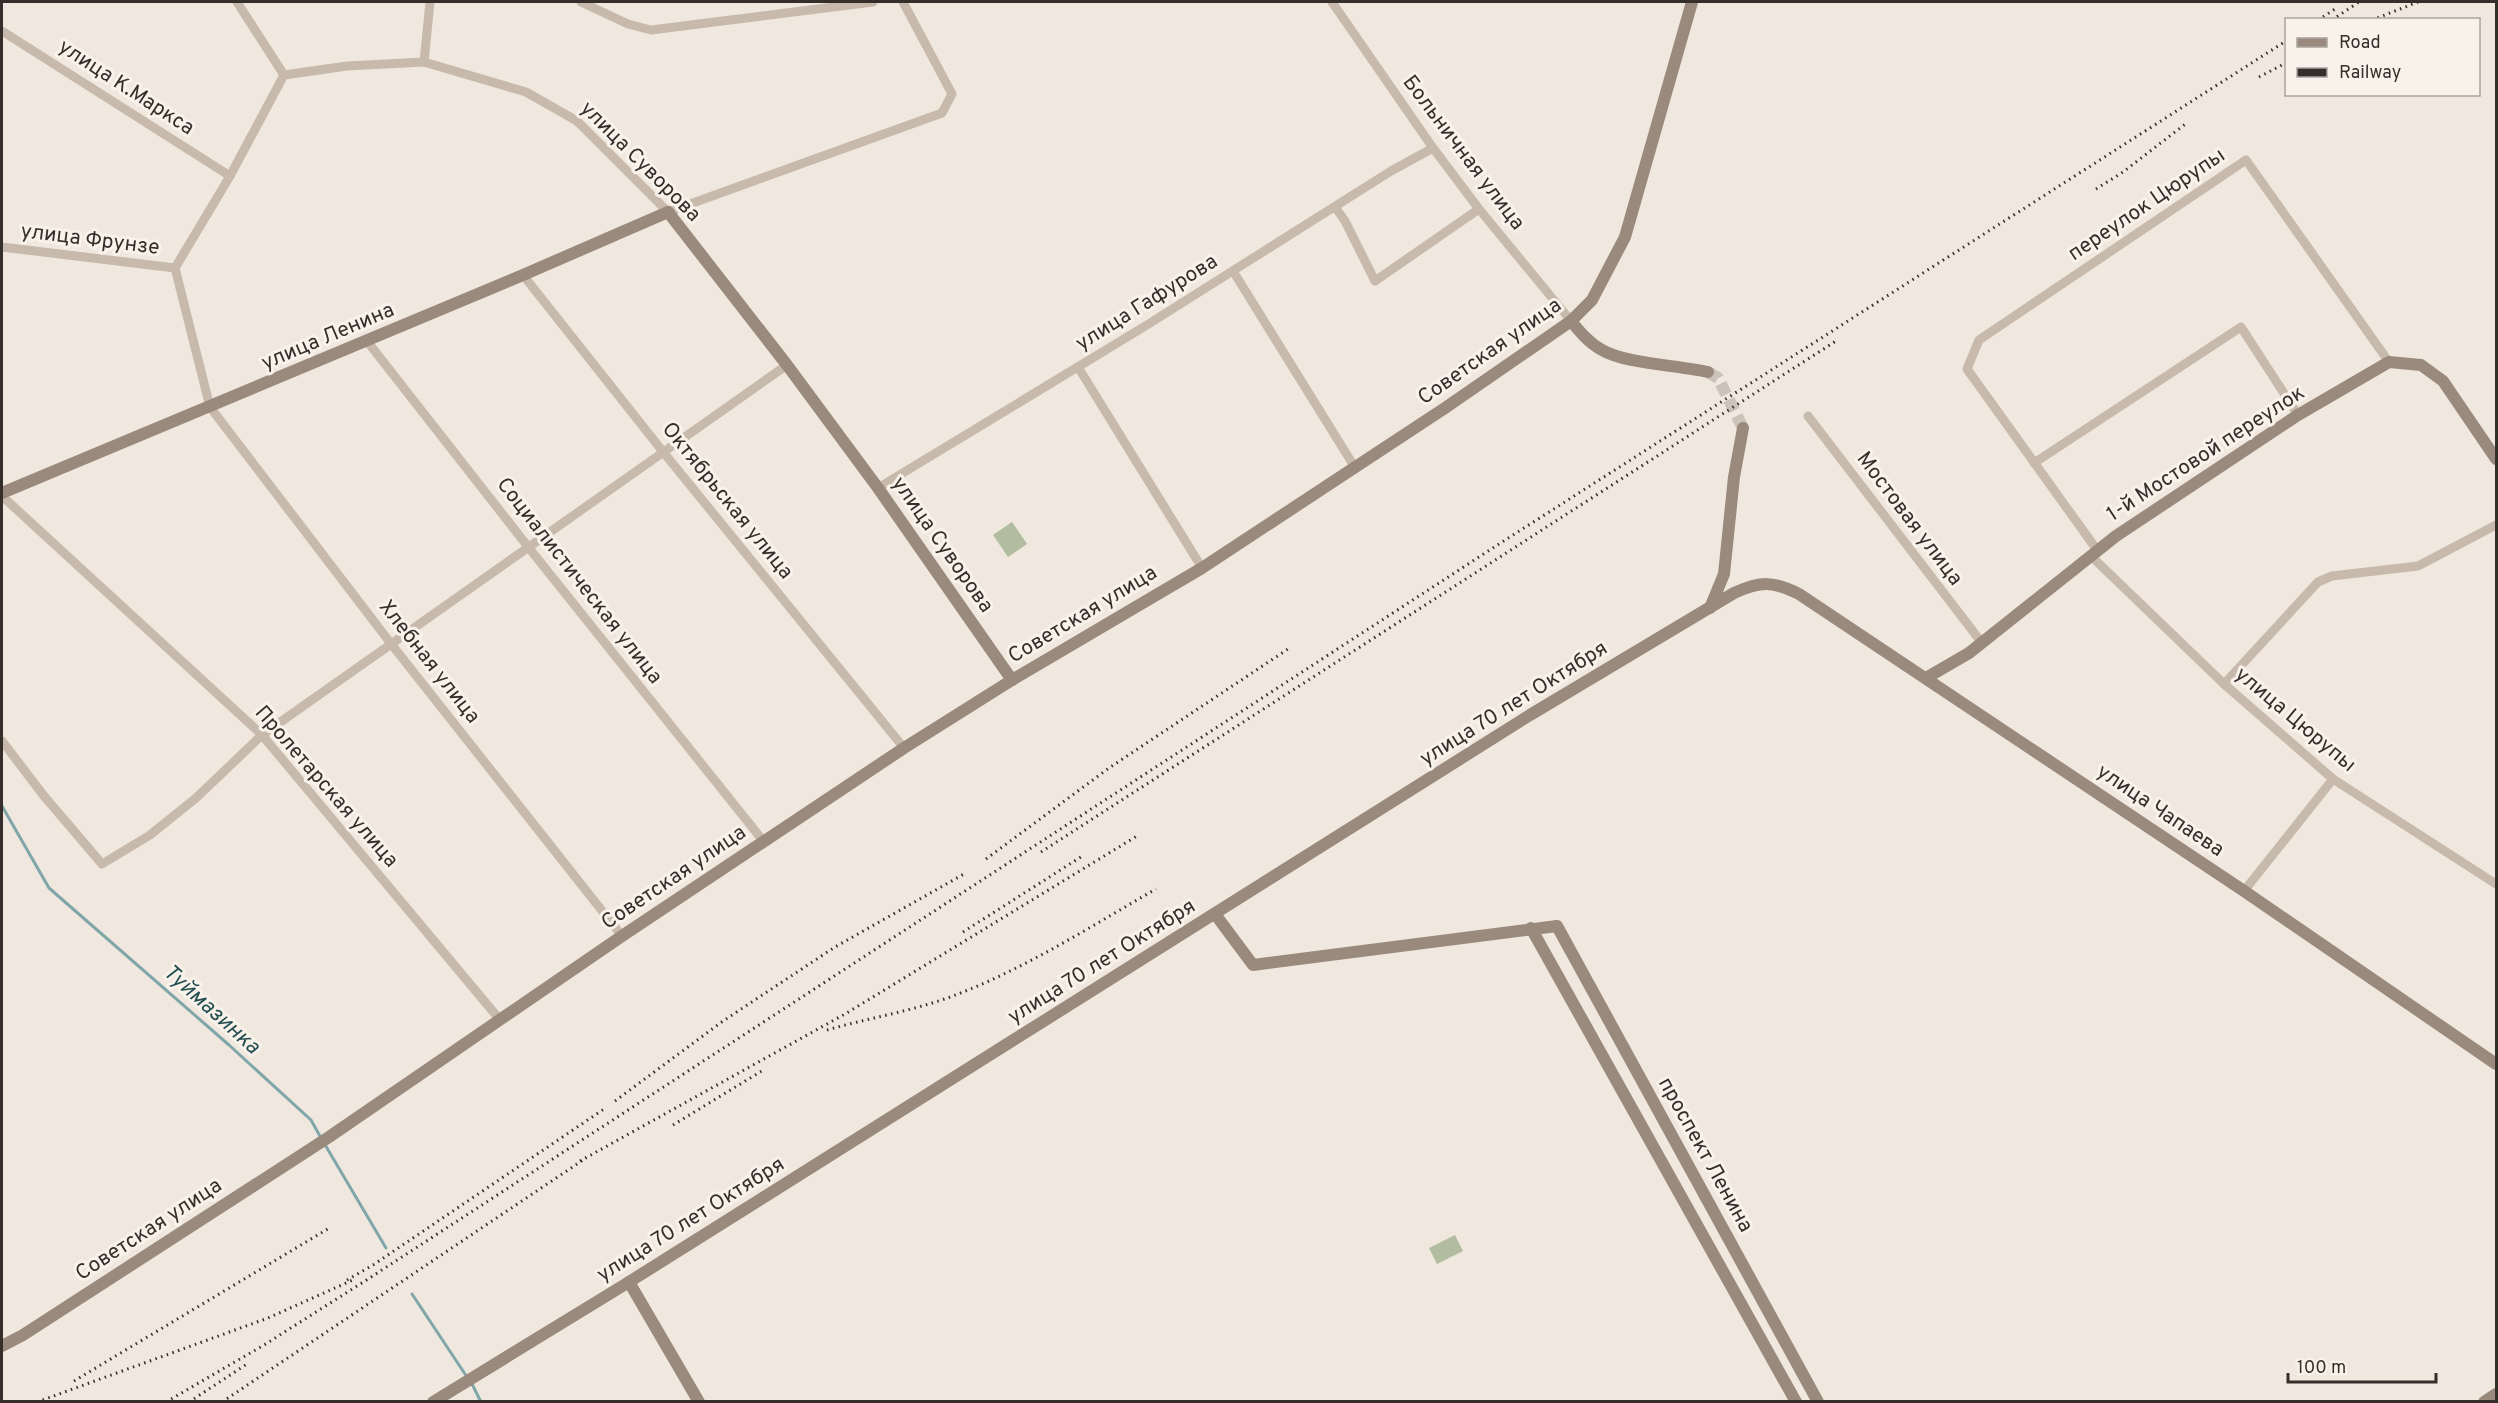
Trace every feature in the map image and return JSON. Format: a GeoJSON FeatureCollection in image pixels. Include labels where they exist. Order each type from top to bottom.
{"type":"FeatureCollection","features":[{"type":"Feature","properties":{"kind":"street"},"geometry":{"type":"LineString","coordinates":[[210,408],[175,268],[230,176],[284,75],[237,2]]}},
{"type":"Feature","properties":{"kind":"street"},"geometry":{"type":"LineString","coordinates":[[424,62],[430,2]]}},
{"type":"Feature","properties":{"kind":"street"},"geometry":{"type":"LineString","coordinates":[[581,2],[628,24],[651,30],[873,2]]}},
{"type":"Feature","properties":{"kind":"street"},"geometry":{"type":"LineString","coordinates":[[668,212],[942,113],[952,94],[903,2]]}},
{"type":"Feature","properties":{"kind":"street","name":"Больничная улица"},"geometry":{"type":"LineString","coordinates":[[1332,2],[1433,148],[1479,209],[1571,321]]}},
{"type":"Feature","properties":{"kind":"street","name":"Советская улица"},"geometry":{"type":"LineString","coordinates":[[2,1346],[23,1335],[330,1137],[622,936],[904,748],[1012,680],[1202,568],[1445,408],[1571,321],[1592,300],[1625,237],[1692,2]]}},
{"type":"Feature","properties":{"kind":"street","name":"улица К.Маркса"},"geometry":{"type":"LineString","coordinates":[[2,31],[230,176]]}},
{"type":"Feature","properties":{"kind":"street","name":"улица Суворова"},"geometry":{"type":"LineString","coordinates":[[284,75],[347,66],[424,62],[526,92],[577,121],[668,212],[787,365],[878,488],[1012,680]]}},
{"type":"Feature","properties":{"kind":"street","name":"улица Гафурова"},"geometry":{"type":"LineString","coordinates":[[878,488],[1433,148]]}},
{"type":"Feature","properties":{"kind":"street","name":"переулок Цюрупы"},"geometry":{"type":"LineString","coordinates":[[1966,369],[1979,340],[2246,160],[2389,362]]}},
{"type":"Feature","properties":{"kind":"street"},"geometry":{"type":"LineString","coordinates":[[1335,207],[1345,221],[1375,281],[1479,209]]}},
{"type":"Feature","properties":{"kind":"street","name":"улица Ленина"},"geometry":{"type":"LineString","coordinates":[[2,495],[524,276],[668,212]]}},
{"type":"Feature","properties":{"kind":"street","name":"улица Фрунзе"},"geometry":{"type":"LineString","coordinates":[[2,247],[175,268]]}},
{"type":"Feature","properties":{"kind":"street"},"geometry":{"type":"LineString","coordinates":[[1233,271],[1354,466]]}},
{"type":"Feature","properties":{"kind":"street","name":"Октябрьская улица"},"geometry":{"type":"LineString","coordinates":[[524,276],[664,453],[904,748]]}},
{"type":"Feature","properties":{"kind":"street"},"geometry":{"type":"LineString","coordinates":[[1571,321],[1587,339],[1603,351],[1631,359],[1708,372]]}},
{"type":"Feature","properties":{"kind":"street"},"geometry":{"type":"LineString","coordinates":[[2034,463],[2241,327],[2298,415]]}},
{"type":"Feature","properties":{"kind":"street","name":"Социалистическая улица"},"geometry":{"type":"LineString","coordinates":[[367,341],[764,842]]}},
{"type":"Feature","properties":{"kind":"street"},"geometry":{"type":"LineString","coordinates":[[2389,362],[2421,365],[2443,381],[2496,459]]}},
{"type":"Feature","properties":{"kind":"street","name":"1-й Мостовой переулок"},"geometry":{"type":"LineString","coordinates":[[1926,678],[1969,653],[2094,553],[2298,415],[2389,362]]}},
{"type":"Feature","properties":{"kind":"street"},"geometry":{"type":"LineString","coordinates":[[2,741],[44,796],[102,864],[150,835],[196,798],[262,735],[787,365]]}},
{"type":"Feature","properties":{"kind":"street"},"geometry":{"type":"LineString","coordinates":[[1078,367],[1202,568]]}},
{"type":"Feature","properties":{"kind":"street","name":"улица Цюрупы"},"geometry":{"type":"LineString","coordinates":[[1966,369],[2034,463],[2094,553],[2224,684],[2333,779],[2496,884]]}},
{"type":"Feature","properties":{"kind":"street","name":"Хлебная улица"},"geometry":{"type":"LineString","coordinates":[[210,408],[392,645],[622,936]]}},
{"type":"Feature","properties":{"kind":"street","name":"Мостовая улица"},"geometry":{"type":"LineString","coordinates":[[1808,416],[1982,643]]}},
{"type":"Feature","properties":{"kind":"street"},"geometry":{"type":"LineString","coordinates":[[1710,608],[1724,574],[1734,477],[1743,428]]}},
{"type":"Feature","properties":{"kind":"street","name":"Пролетарская улица"},"geometry":{"type":"LineString","coordinates":[[2,495],[262,735],[500,1020]]}},
{"type":"Feature","properties":{"kind":"street"},"geometry":{"type":"LineString","coordinates":[[2224,684],[2318,582],[2332,576],[2418,566],[2495,528]]}},
{"type":"Feature","properties":{"kind":"street","name":"улица 70 лет Октября"},"geometry":{"type":"LineString","coordinates":[[433,1401],[629,1282],[1530,715],[1734,593],[1760,584],[1780,585],[1799,594]]}},
{"type":"Feature","properties":{"kind":"street","name":"улица Чапаева"},"geometry":{"type":"LineString","coordinates":[[1799,594],[2244,891],[2496,1064]]}},
{"type":"Feature","properties":{"kind":"street"},"geometry":{"type":"LineString","coordinates":[[2244,891],[2333,779]]}},
{"type":"Feature","properties":{"kind":"street"},"geometry":{"type":"LineString","coordinates":[[1215,914],[1253,965],[1531,928]]}},
{"type":"Feature","properties":{"kind":"street","name":"проспект Ленина"},"geometry":{"type":"LineString","coordinates":[[1796,1401],[1531,928],[1557,926],[1818,1401]]}},
{"type":"Feature","properties":{"kind":"street"},"geometry":{"type":"LineString","coordinates":[[629,1282],[699,1401]]}},
{"type":"Feature","properties":{"kind":"street"},"geometry":{"type":"LineString","coordinates":[[2484,1401],[2496,1394]]}},
{"type":"Feature","properties":{"kind":"green space"},"geometry":{"type":"Polygon","coordinates":[[[1012,522],[1027,544],[1008,557],[993,535],[1012,522]]]}},
{"type":"Feature","properties":{"kind":"green space"},"geometry":{"type":"Polygon","coordinates":[[[1455,1235],[1463,1251],[1437,1264],[1429,1248],[1455,1235]]]}},
{"type":"Feature","properties":{"kind":"waterway","name":"Туймазинка"},"geometry":{"type":"LineString","coordinates":[[2,806],[49,888],[311,1120],[321,1138]]}},
{"type":"Feature","properties":{"kind":"waterway","name":"Туймазинка"},"geometry":{"type":"LineString","coordinates":[[324,1143],[386,1248]]}},
{"type":"Feature","properties":{"kind":"waterway","name":"Туймазинка"},"geometry":{"type":"LineString","coordinates":[[412,1294],[467,1377]]}},
{"type":"Feature","properties":{"kind":"waterway","name":"Туймазинка"},"geometry":{"type":"LineString","coordinates":[[471,1382],[481,1402]]}},
{"type":"Feature","properties":{"kind":"tunnel"},"geometry":{"type":"LineString","coordinates":[[1708,372],[1718,378],[1743,428]]}},
{"type":"Feature","properties":{"kind":"railway"},"geometry":{"type":"LineString","coordinates":[[2335,18],[2359,2]]}},
{"type":"Feature","properties":{"kind":"railway"},"geometry":{"type":"LineString","coordinates":[[2377,18],[2418,2]]}},
{"type":"Feature","properties":{"kind":"railway"},"geometry":{"type":"LineString","coordinates":[[2321,18],[2338,7]]}},
{"type":"Feature","properties":{"kind":"railway"},"geometry":{"type":"LineString","coordinates":[[166,1402],[264,1345],[365,1281],[1499,544],[2285,42]]}},
{"type":"Feature","properties":{"kind":"railway"},"geometry":{"type":"LineString","coordinates":[[2259,77],[2285,64]]}},
{"type":"Feature","properties":{"kind":"railway"},"geometry":{"type":"LineString","coordinates":[[2096,189],[2123,172],[2188,122]]}},
{"type":"Feature","properties":{"kind":"railway"},"geometry":{"type":"LineString","coordinates":[[1041,852],[1836,341]]}},
{"type":"Feature","properties":{"kind":"railway"},"geometry":{"type":"LineString","coordinates":[[986,859],[1109,768],[1291,647]]}},
{"type":"Feature","properties":{"kind":"railway"},"geometry":{"type":"LineString","coordinates":[[580,1161],[845,1014],[1137,836]]}},
{"type":"Feature","properties":{"kind":"railway"},"geometry":{"type":"LineString","coordinates":[[963,932],[1084,855]]}},
{"type":"Feature","properties":{"kind":"railway"},"geometry":{"type":"LineString","coordinates":[[615,1101],[723,1021],[835,947],[964,874]]}},
{"type":"Feature","properties":{"kind":"railway"},"geometry":{"type":"LineString","coordinates":[[827,1030],[930,1004],[963,992],[1013,970],[1156,889]]}},
{"type":"Feature","properties":{"kind":"railway"},"geometry":{"type":"LineString","coordinates":[[673,1125],[765,1069]]}},
{"type":"Feature","properties":{"kind":"railway"},"geometry":{"type":"LineString","coordinates":[[347,1280],[373,1265],[604,1109]]}},
{"type":"Feature","properties":{"kind":"railway"},"geometry":{"type":"LineString","coordinates":[[222,1402],[586,1158]]}},
{"type":"Feature","properties":{"kind":"railway"},"geometry":{"type":"LineString","coordinates":[[74,1381],[331,1227]]}},
{"type":"Feature","properties":{"kind":"railway"},"geometry":{"type":"LineString","coordinates":[[37,1402],[268,1318],[355,1279]]}},
{"type":"Feature","properties":{"kind":"railway"},"geometry":{"type":"LineString","coordinates":[[189,1402],[247,1364]]}}]}
